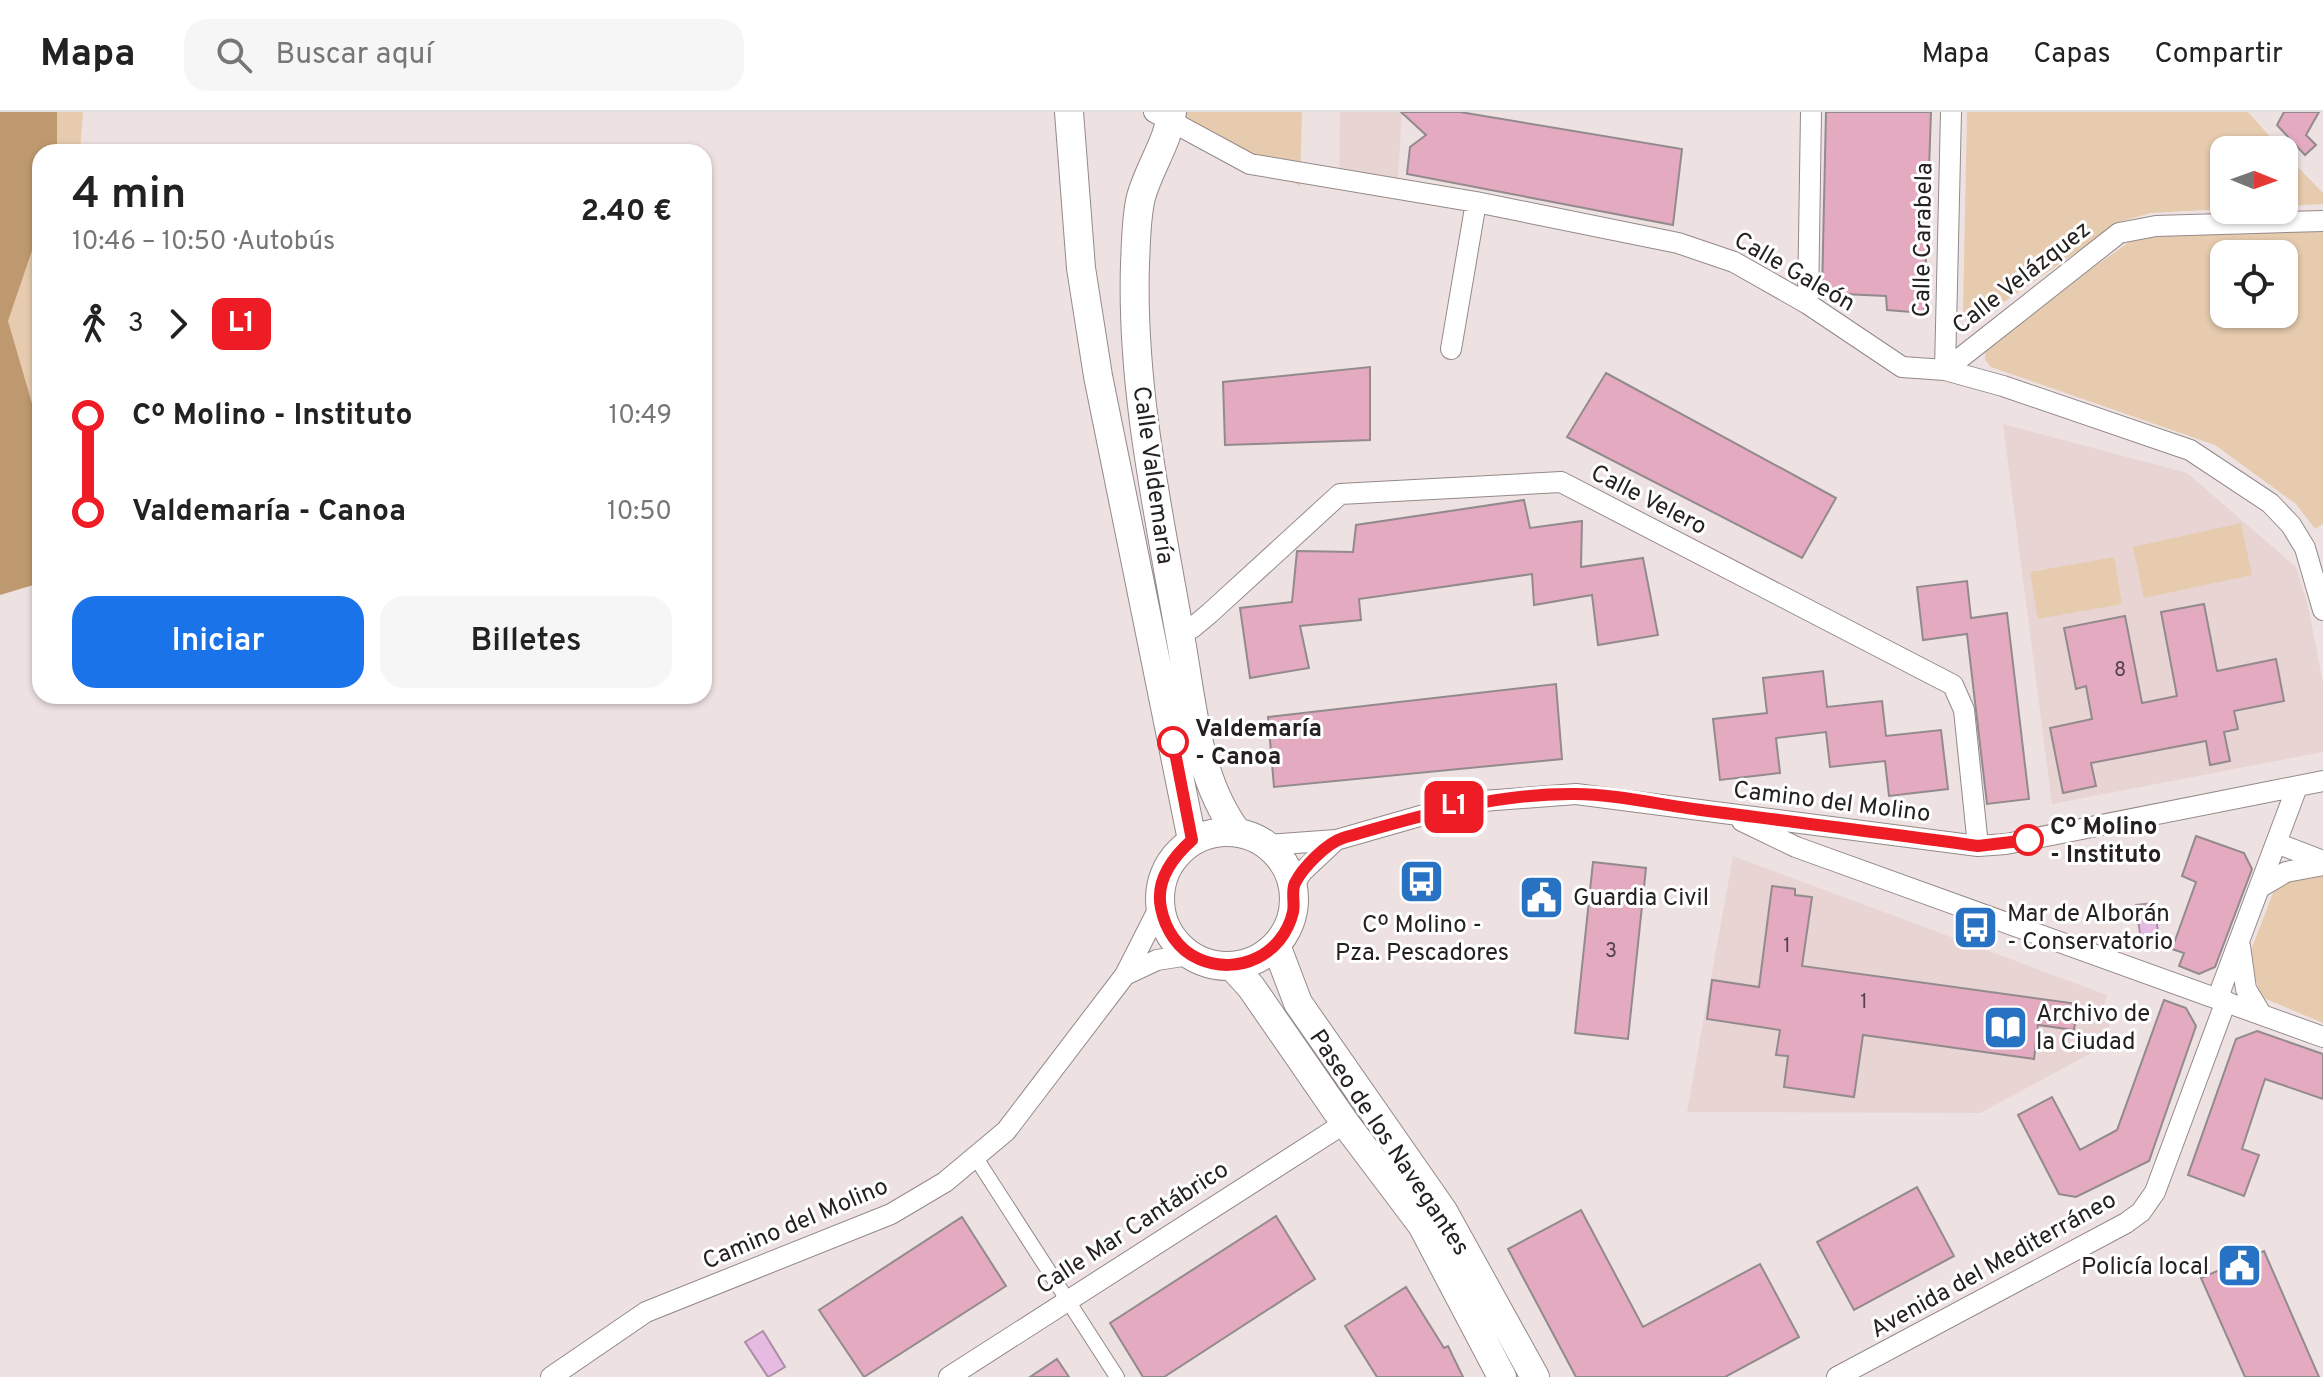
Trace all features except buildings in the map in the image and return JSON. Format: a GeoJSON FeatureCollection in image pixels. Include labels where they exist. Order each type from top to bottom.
{"type":"FeatureCollection","features":[{"type":"Feature","properties":{"kind":"main road","name":"Calle Valdemaría"},"geometry":{"type":"LineString","coordinates":[[1069,112],[1081,268],[1098,376],[1192,840]]}},
{"type":"Feature","properties":{"kind":"main road","name":"Calle Valdemaría"},"geometry":{"type":"LineString","coordinates":[[1165,115],[1141,198],[1135,265],[1139,371],[1149,459],[1198,736],[1212,788],[1222,812],[1237,832]]}},
{"type":"Feature","properties":{"kind":"main road"},"geometry":{"type":"LineString","coordinates":[[1237,832],[1268,845],[1284,863],[1293,886],[1294,910],[1287,930],[1276,945],[1257,960],[1232,966],[1211,965],[1189,955],[1168,932],[1160,906],[1161,888],[1168,866],[1192,840],[1237,832]]}},
{"type":"Feature","properties":{"kind":"main road","name":"Paseo de los Navegantes"},"geometry":{"type":"LineString","coordinates":[[1276,945],[1298,1003],[1443,1211],[1535,1377]]}},
{"type":"Feature","properties":{"kind":"main road","name":"Paseo de los Navegantes"},"geometry":{"type":"LineString","coordinates":[[1232,966],[1251,987],[1345,1123],[1422,1225],[1502,1377]]}},
{"type":"Feature","properties":{"kind":"street"},"geometry":{"type":"LineString","coordinates":[[1808,304],[1811,112]]}},
{"type":"Feature","properties":{"kind":"street","name":"Calle Carabela"},"geometry":{"type":"LineString","coordinates":[[1945,370],[1951,112]]}},
{"type":"Feature","properties":{"kind":"street","name":"Calle Galeón"},"geometry":{"type":"LineString","coordinates":[[1165,115],[1250,164],[1476,202],[1678,243],[1734,262],[1808,304],[1902,367],[1945,370],[2190,450],[2270,503],[2291,525],[2305,548],[2323,609]]}},
{"type":"Feature","properties":{"kind":"street"},"geometry":{"type":"LineString","coordinates":[[1451,349],[1476,202]]}},
{"type":"Feature","properties":{"kind":"street","name":"Calle Velázquez"},"geometry":{"type":"LineString","coordinates":[[1945,370],[2119,233],[2156,226],[2323,221]]}},
{"type":"Feature","properties":{"kind":"street","name":"Calle Velero"},"geometry":{"type":"LineString","coordinates":[[1179,630],[1192,628],[1210,613],[1340,494],[1561,482],[1953,685],[1964,710],[1978,846]]}},
{"type":"Feature","properties":{"kind":"street"},"geometry":{"type":"LineString","coordinates":[[2305,548],[2323,536]]}},
{"type":"Feature","properties":{"kind":"street","name":"Camino del Molino"},"geometry":{"type":"LineString","coordinates":[[1268,845],[1336,840],[1469,802],[1576,794],[1978,846],[2017,842],[2323,781]]}},
{"type":"Feature","properties":{"kind":"street","name":"Avenida del Mediterráneo"},"geometry":{"type":"LineString","coordinates":[[1837,1377],[2126,1223],[2141,1212],[2155,1192],[2240,938],[2297,787]]}},
{"type":"Feature","properties":{"kind":"street"},"geometry":{"type":"LineString","coordinates":[[1724,813],[1796,847],[2323,1037]]}},
{"type":"Feature","properties":{"kind":"street","name":"Camino del Molino"},"geometry":{"type":"LineString","coordinates":[[1293,886],[1302,872],[1336,840]]}},
{"type":"Feature","properties":{"kind":"street"},"geometry":{"type":"LineString","coordinates":[[2276,843],[2323,863]]}},
{"type":"Feature","properties":{"kind":"street"},"geometry":{"type":"LineString","coordinates":[[2259,888],[2275,876],[2323,863]]}},
{"type":"Feature","properties":{"kind":"street","name":"Camino del Molino"},"geometry":{"type":"LineString","coordinates":[[551,1377],[646,1312],[891,1214],[945,1182],[1006,1131],[1125,975],[1160,906]]}},
{"type":"Feature","properties":{"kind":"street"},"geometry":{"type":"LineString","coordinates":[[2240,938],[2240,965],[2246,989],[2261,1014]]}},
{"type":"Feature","properties":{"kind":"street","name":"Camino del Molino"},"geometry":{"type":"LineString","coordinates":[[1125,975],[1157,960],[1189,955]]}},
{"type":"Feature","properties":{"kind":"street","name":"Calle Mar Cantábrico"},"geometry":{"type":"LineString","coordinates":[[949,1377],[1345,1123]]}},
{"type":"Feature","properties":{"kind":"street"},"geometry":{"type":"LineString","coordinates":[[976,1158],[1117,1377]]}},
{"type":"Feature","properties":{"kind":"shaded area"},"geometry":{"type":"Polygon","coordinates":[[[0,112],[83,112],[81,144],[32,144],[32,541],[0,553],[0,112]]]}},
{"type":"Feature","properties":{"kind":"shaded area"},"geometry":{"type":"Polygon","coordinates":[[[0,112],[57,112],[57,144],[32,144],[32,250],[8,321],[32,404],[32,585],[0,595],[0,112]]]}},
{"type":"Feature","properties":{"kind":"shaded area"},"geometry":{"type":"Polygon","coordinates":[[[1175,112],[1302,112],[1300,186],[1175,112]]]}},
{"type":"Feature","properties":{"kind":"shaded area"},"geometry":{"type":"Polygon","coordinates":[[[1340,112],[1402,112],[1397,192],[1339,184],[1340,112]]]}},
{"type":"Feature","properties":{"kind":"shaded area"},"geometry":{"type":"Polygon","coordinates":[[[1967,112],[2248,112],[2269,136],[2210,136],[2210,210],[2151,213],[2122,221],[1973,323],[1963,313],[1967,112]]]}},
{"type":"Feature","properties":{"kind":"shaded area"},"geometry":{"type":"Polygon","coordinates":[[[2298,167],[2323,193],[2323,204],[2298,205],[2298,167]]]}},
{"type":"Feature","properties":{"kind":"shaded area"},"geometry":{"type":"Polygon","coordinates":[[[2323,225],[2323,524],[2315,529],[2296,504],[2215,445],[1991,367],[1985,360],[1986,343],[2135,238],[2163,233],[2323,225]]]}},
{"type":"Feature","properties":{"kind":"shaded area"},"geometry":{"type":"Polygon","coordinates":[[[2003,424],[2187,473],[2296,567],[2308,606],[2323,683],[2323,752],[2052,804],[2003,424]]]}},
{"type":"Feature","properties":{"kind":"shaded area"},"geometry":{"type":"Polygon","coordinates":[[[2241,523],[2252,575],[2144,598],[2133,547],[2241,523]]]}},
{"type":"Feature","properties":{"kind":"shaded area"},"geometry":{"type":"Polygon","coordinates":[[[2114,557],[2122,604],[2038,619],[2030,572],[2114,557]]]}},
{"type":"Feature","properties":{"kind":"shaded area"},"geometry":{"type":"Polygon","coordinates":[[[1733,856],[2107,995],[2102,1013],[2112,1016],[2103,1047],[1980,1113],[1687,1112],[1733,856]]]}},
{"type":"Feature","properties":{"kind":"shaded area"},"geometry":{"type":"Polygon","coordinates":[[[2323,875],[2323,1023],[2261,997],[2249,955],[2275,888],[2283,882],[2323,875]]]}},
{"type":"Feature","properties":{"kind":"shaded area"},"geometry":{"type":"Polygon","coordinates":[[[2154,903],[2159,938],[2141,941],[2136,905],[2154,903]]]}},
{"type":"Feature","properties":{"kind":"shaded area"},"geometry":{"type":"Polygon","coordinates":[[[763,1331],[785,1367],[768,1377],[745,1342],[763,1331]]]}},
{"type":"Feature","properties":{"kind":"bus line","name":"L1"},"geometry":{"type":"LineString","coordinates":[[1173,742],[1192,840],[1168,866],[1161,888],[1160,906],[1168,932],[1189,955],[1211,965],[1232,966],[1257,960],[1276,945],[1287,930],[1294,910],[1293,886],[1302,872],[1336,840],[1469,802],[1576,794],[1978,846],[2028,840]]}},
{"type":"Feature","properties":{"kind":"place","name":"Valdemaría - Canoa"},"geometry":{"type":"Point","coordinates":[1173,742]}},
{"type":"Feature","properties":{"kind":"place","name":"Cº Molino - Instituto"},"geometry":{"type":"Point","coordinates":[2028,840]}},
{"type":"Feature","properties":{"kind":"place","name":"Cº Molino - Pza. Pescadores"},"geometry":{"type":"Point","coordinates":[1422,882]}},
{"type":"Feature","properties":{"kind":"place","name":"Guardia Civil"},"geometry":{"type":"Point","coordinates":[1542,897]}},
{"type":"Feature","properties":{"kind":"place","name":"Mar de Alborán - Conservatorio"},"geometry":{"type":"Point","coordinates":[1976,927]}},
{"type":"Feature","properties":{"kind":"place","name":"Archivo de la Ciudad"},"geometry":{"type":"Point","coordinates":[2005,1027]}},
{"type":"Feature","properties":{"kind":"place","name":"Policía local"},"geometry":{"type":"Point","coordinates":[2240,1266]}}]}
